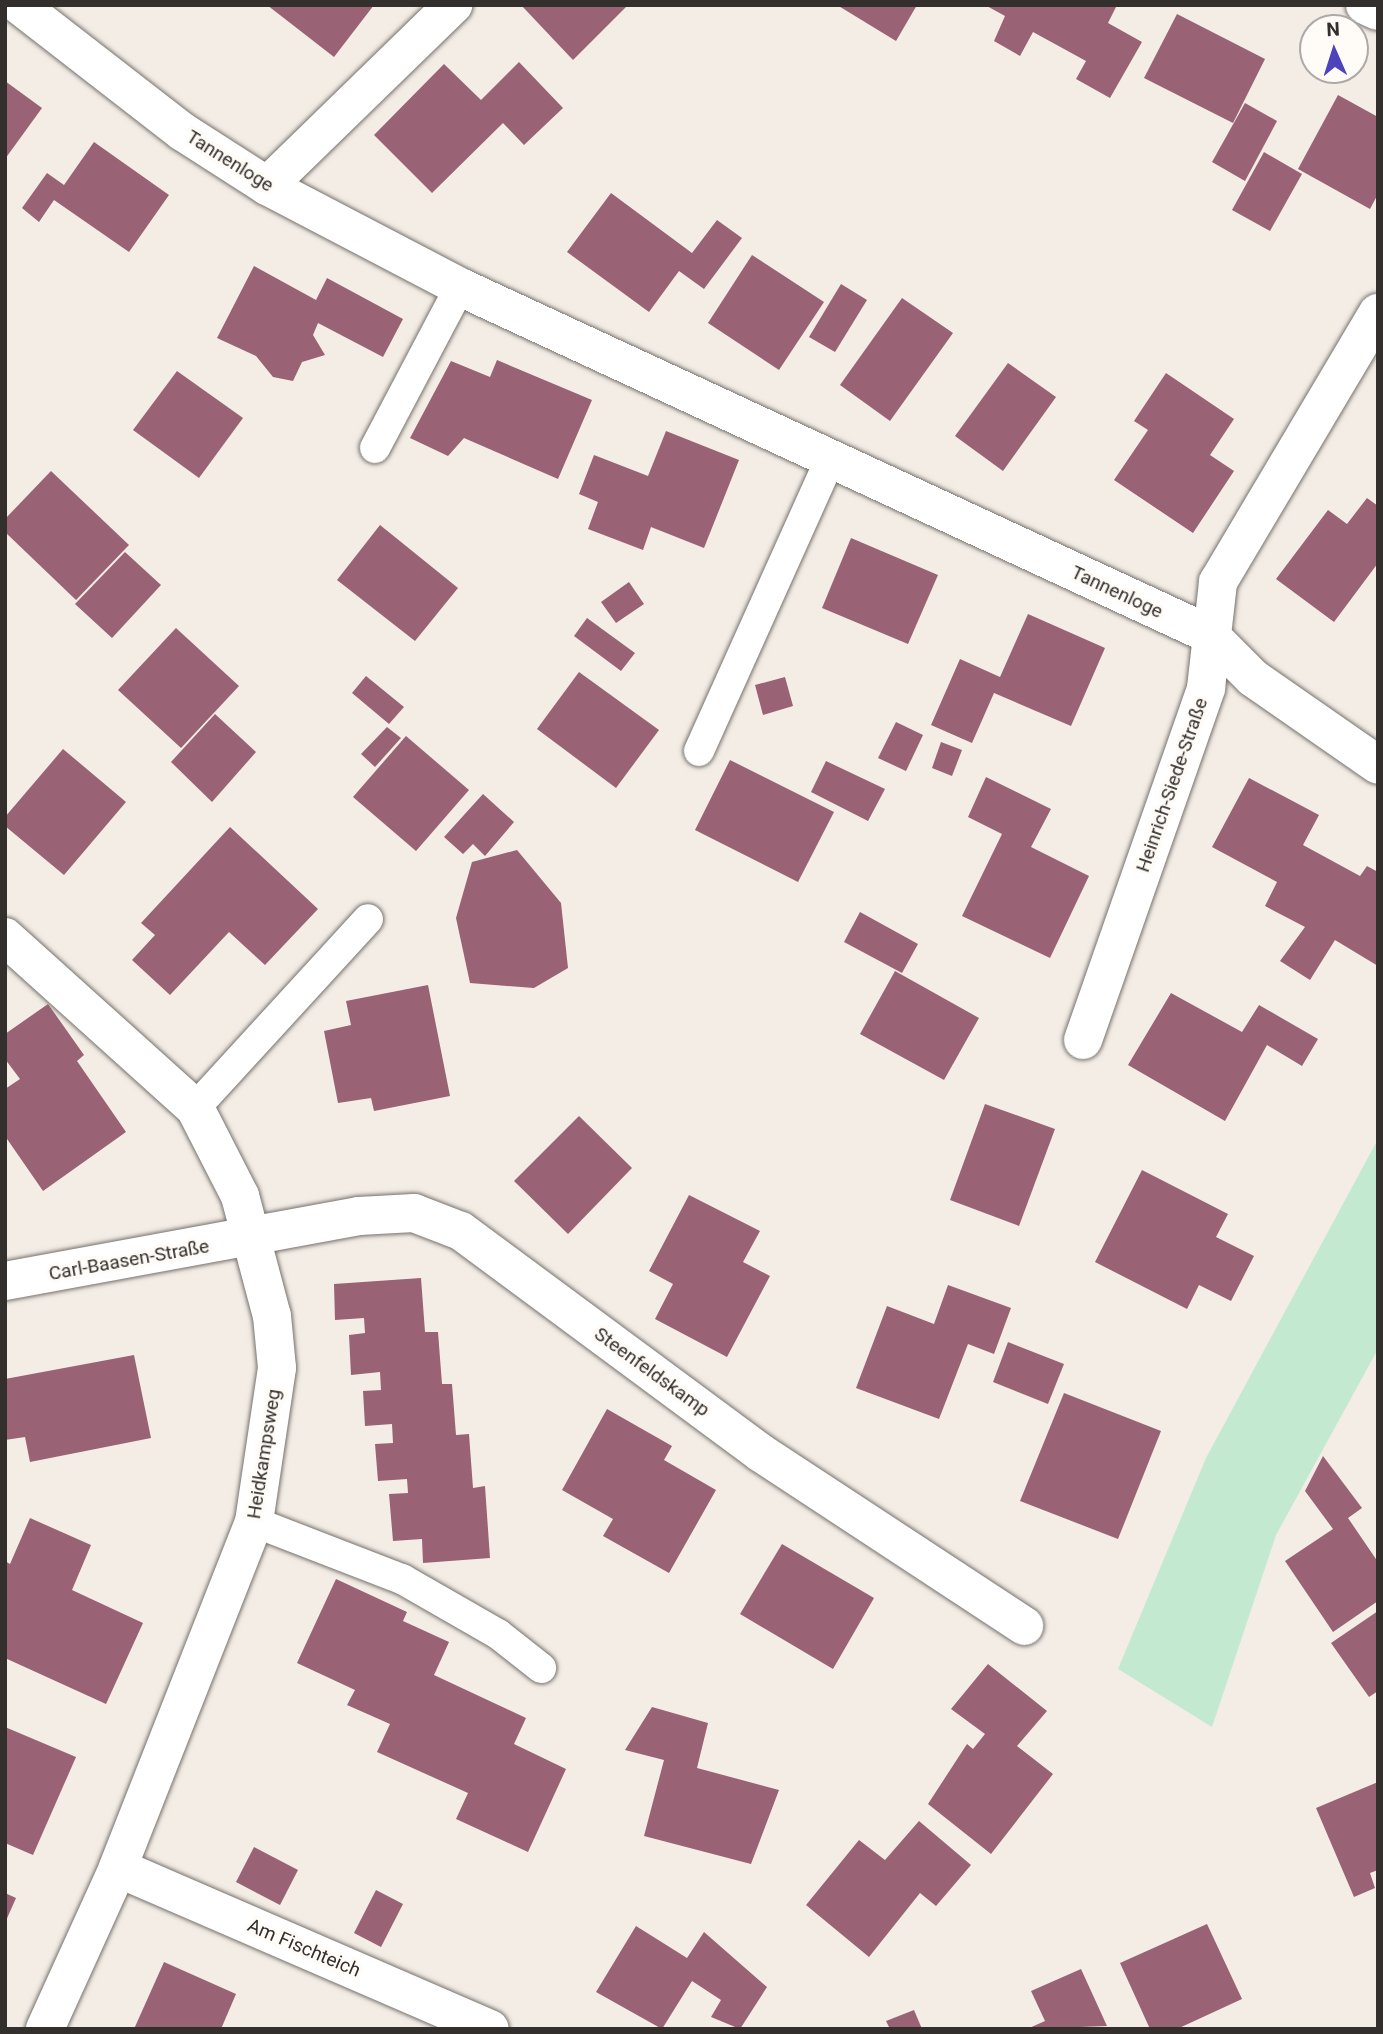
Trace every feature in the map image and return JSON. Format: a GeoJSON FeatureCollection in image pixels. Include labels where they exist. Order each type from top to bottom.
{"type":"FeatureCollection","features":[{"type":"Feature","properties":{"kind":"street","name":"Tannenloge"},"geometry":{"type":"LineString","coordinates":[[19,5],[183,132],[267,186],[460,287],[1209,634],[1253,678],[1378,765]]}},
{"type":"Feature","properties":{"kind":"street"},"geometry":{"type":"LineString","coordinates":[[267,186],[453,5]]}},
{"type":"Feature","properties":{"kind":"street"},"geometry":{"type":"LineString","coordinates":[[1365,5],[1378,11]]}},
{"type":"Feature","properties":{"kind":"street","name":"Heinrich-Siede-Straße"},"geometry":{"type":"LineString","coordinates":[[1083,1040],[1206,688],[1209,634],[1218,582],[1378,313]]}},
{"type":"Feature","properties":{"kind":"street","name":"Heidkampsweg"},"geometry":{"type":"LineString","coordinates":[[5,937],[195,1108],[235,1184],[253,1237],[272,1316],[277,1368],[254,1522],[118,1868],[45,2029]]}},
{"type":"Feature","properties":{"kind":"street","name":"Steenfeldskamp"},"geometry":{"type":"LineString","coordinates":[[253,1237],[359,1216],[414,1213],[461,1231],[761,1453],[1024,1626]]}},
{"type":"Feature","properties":{"kind":"street","name":"Carl-Baasen-Straße"},"geometry":{"type":"LineString","coordinates":[[5,1281],[253,1237]]}},
{"type":"Feature","properties":{"kind":"street","name":"Am Fischteich"},"geometry":{"type":"LineString","coordinates":[[118,1868],[490,2029]]}},
{"type":"Feature","properties":{"kind":"lane"},"geometry":{"type":"LineString","coordinates":[[375,448],[460,287]]}},
{"type":"Feature","properties":{"kind":"lane"},"geometry":{"type":"LineString","coordinates":[[699,751],[831,457]]}},
{"type":"Feature","properties":{"kind":"lane"},"geometry":{"type":"LineString","coordinates":[[195,1108],[368,919]]}},
{"type":"Feature","properties":{"kind":"lane"},"geometry":{"type":"LineString","coordinates":[[254,1522],[402,1579],[498,1634],[541,1668]]}},
{"type":"Feature","properties":{"kind":"green space"},"geometry":{"type":"Polygon","coordinates":[[[1378,1139],[1378,1349],[1276,1535],[1212,1727],[1118,1669],[1206,1458],[1378,1139]]]}},
{"type":"Feature","properties":{"kind":"building"},"geometry":{"type":"Polygon","coordinates":[[[267,5],[374,5],[334,57],[267,5]]]}},
{"type":"Feature","properties":{"kind":"building"},"geometry":{"type":"Polygon","coordinates":[[[521,5],[628,5],[573,60],[521,5]]]}},
{"type":"Feature","properties":{"kind":"building"},"geometry":{"type":"Polygon","coordinates":[[[837,5],[917,5],[896,41],[837,5]]]}},
{"type":"Feature","properties":{"kind":"building"},"geometry":{"type":"Polygon","coordinates":[[[985,5],[1117,5],[1108,23],[1142,42],[1110,98],[1076,79],[1086,61],[1033,32],[1020,56],[994,41],[1005,16],[985,5]]]}},
{"type":"Feature","properties":{"kind":"building"},"geometry":{"type":"Polygon","coordinates":[[[1177,14],[1265,59],[1233,123],[1144,78],[1177,14]]]}},
{"type":"Feature","properties":{"kind":"building"},"geometry":{"type":"Polygon","coordinates":[[[519,62],[563,108],[524,145],[503,123],[432,193],[374,135],[444,64],[481,100],[519,62]]]}},
{"type":"Feature","properties":{"kind":"building"},"geometry":{"type":"Polygon","coordinates":[[[5,81],[42,108],[5,159],[5,81]]]}},
{"type":"Feature","properties":{"kind":"building"},"geometry":{"type":"Polygon","coordinates":[[[1338,95],[1378,117],[1378,194],[1370,209],[1298,169],[1338,95]]]}},
{"type":"Feature","properties":{"kind":"building"},"geometry":{"type":"Polygon","coordinates":[[[1245,103],[1277,121],[1245,181],[1212,162],[1245,103]]]}},
{"type":"Feature","properties":{"kind":"building"},"geometry":{"type":"Polygon","coordinates":[[[94,142],[169,195],[129,252],[54,200],[39,222],[22,208],[47,173],[64,185],[94,142]]]}},
{"type":"Feature","properties":{"kind":"building"},"geometry":{"type":"Polygon","coordinates":[[[1264,152],[1302,174],[1270,231],[1232,210],[1264,152]]]}},
{"type":"Feature","properties":{"kind":"building"},"geometry":{"type":"Polygon","coordinates":[[[611,193],[692,253],[717,220],[742,238],[704,289],[679,271],[649,312],[567,252],[611,193]]]}},
{"type":"Feature","properties":{"kind":"building"},"geometry":{"type":"Polygon","coordinates":[[[752,255],[824,302],[779,370],[708,323],[752,255]]]}},
{"type":"Feature","properties":{"kind":"building"},"geometry":{"type":"Polygon","coordinates":[[[254,266],[316,300],[327,278],[403,319],[383,357],[318,323],[313,335],[325,355],[302,362],[293,381],[273,377],[256,356],[217,338],[254,266]]]}},
{"type":"Feature","properties":{"kind":"building"},"geometry":{"type":"Polygon","coordinates":[[[841,284],[867,300],[835,352],[809,337],[841,284]]]}},
{"type":"Feature","properties":{"kind":"building"},"geometry":{"type":"Polygon","coordinates":[[[902,298],[953,333],[890,421],[840,385],[902,298]]]}},
{"type":"Feature","properties":{"kind":"building"},"geometry":{"type":"Polygon","coordinates":[[[497,360],[592,400],[558,479],[464,438],[448,456],[410,438],[451,361],[490,377],[497,360]]]}},
{"type":"Feature","properties":{"kind":"building"},"geometry":{"type":"Polygon","coordinates":[[[1008,363],[1056,397],[1003,471],[955,436],[1008,363]]]}},
{"type":"Feature","properties":{"kind":"building"},"geometry":{"type":"Polygon","coordinates":[[[177,371],[243,418],[199,478],[133,430],[177,371]]]}},
{"type":"Feature","properties":{"kind":"building"},"geometry":{"type":"Polygon","coordinates":[[[1166,373],[1234,419],[1210,455],[1234,471],[1193,533],[1114,480],[1148,430],[1134,421],[1166,373]]]}},
{"type":"Feature","properties":{"kind":"building"},"geometry":{"type":"Polygon","coordinates":[[[666,431],[739,460],[704,548],[651,527],[643,550],[588,529],[598,502],[579,494],[594,455],[648,476],[666,431]]]}},
{"type":"Feature","properties":{"kind":"building"},"geometry":{"type":"Polygon","coordinates":[[[51,471],[129,545],[76,600],[5,532],[5,519],[51,471]]]}},
{"type":"Feature","properties":{"kind":"building"},"geometry":{"type":"Polygon","coordinates":[[[1367,498],[1378,506],[1378,563],[1334,622],[1276,579],[1328,510],[1347,524],[1367,498]]]}},
{"type":"Feature","properties":{"kind":"building"},"geometry":{"type":"Polygon","coordinates":[[[380,525],[458,588],[415,641],[337,580],[380,525]]]}},
{"type":"Feature","properties":{"kind":"building"},"geometry":{"type":"Polygon","coordinates":[[[851,538],[938,575],[908,644],[822,608],[851,538]]]}},
{"type":"Feature","properties":{"kind":"building"},"geometry":{"type":"Polygon","coordinates":[[[125,552],[161,585],[112,638],[75,604],[125,552]]]}},
{"type":"Feature","properties":{"kind":"building"},"geometry":{"type":"Polygon","coordinates":[[[629,582],[644,604],[616,623],[601,602],[629,582]]]}},
{"type":"Feature","properties":{"kind":"building"},"geometry":{"type":"Polygon","coordinates":[[[1028,614],[1105,648],[1071,726],[994,693],[972,743],[931,725],[960,659],[1000,677],[1028,614]]]}},
{"type":"Feature","properties":{"kind":"building"},"geometry":{"type":"Polygon","coordinates":[[[587,618],[635,653],[621,671],[574,636],[587,618]]]}},
{"type":"Feature","properties":{"kind":"building"},"geometry":{"type":"Polygon","coordinates":[[[176,628],[239,686],[181,748],[118,690],[176,628]]]}},
{"type":"Feature","properties":{"kind":"building"},"geometry":{"type":"Polygon","coordinates":[[[579,672],[659,730],[616,788],[537,729],[579,672]]]}},
{"type":"Feature","properties":{"kind":"building"},"geometry":{"type":"Polygon","coordinates":[[[366,676],[404,707],[389,724],[352,693],[366,676]]]}},
{"type":"Feature","properties":{"kind":"building"},"geometry":{"type":"Polygon","coordinates":[[[785,677],[793,706],[763,715],[755,685],[785,677]]]}},
{"type":"Feature","properties":{"kind":"building"},"geometry":{"type":"Polygon","coordinates":[[[215,714],[256,752],[212,802],[171,762],[215,714]]]}},
{"type":"Feature","properties":{"kind":"building"},"geometry":{"type":"Polygon","coordinates":[[[896,722],[923,735],[906,771],[878,758],[896,722]]]}},
{"type":"Feature","properties":{"kind":"building"},"geometry":{"type":"Polygon","coordinates":[[[387,727],[401,738],[375,767],[361,754],[387,727]]]}},
{"type":"Feature","properties":{"kind":"building"},"geometry":{"type":"Polygon","coordinates":[[[406,736],[469,790],[416,851],[353,797],[406,736]]]}},
{"type":"Feature","properties":{"kind":"building"},"geometry":{"type":"Polygon","coordinates":[[[941,742],[962,750],[952,776],[932,768],[941,742]]]}},
{"type":"Feature","properties":{"kind":"building"},"geometry":{"type":"Polygon","coordinates":[[[63,749],[126,802],[64,875],[5,826],[5,817],[63,749]]]}},
{"type":"Feature","properties":{"kind":"building"},"geometry":{"type":"Polygon","coordinates":[[[730,760],[834,812],[798,882],[695,830],[730,760]]]}},
{"type":"Feature","properties":{"kind":"building"},"geometry":{"type":"Polygon","coordinates":[[[826,761],[885,789],[868,821],[811,792],[826,761]]]}},
{"type":"Feature","properties":{"kind":"building"},"geometry":{"type":"Polygon","coordinates":[[[986,777],[1051,809],[1031,847],[1089,876],[1050,958],[962,916],[1002,834],[968,817],[986,777]]]}},
{"type":"Feature","properties":{"kind":"building"},"geometry":{"type":"Polygon","coordinates":[[[1249,778],[1319,815],[1303,845],[1360,876],[1367,866],[1378,872],[1378,966],[1335,940],[1310,980],[1280,961],[1305,927],[1265,906],[1277,882],[1212,847],[1249,778]]]}},
{"type":"Feature","properties":{"kind":"building"},"geometry":{"type":"Polygon","coordinates":[[[483,794],[514,822],[485,856],[473,844],[463,854],[444,837],[483,794]]]}},
{"type":"Feature","properties":{"kind":"building"},"geometry":{"type":"Polygon","coordinates":[[[230,827],[318,909],[265,965],[229,932],[170,995],[132,960],[155,935],[141,923],[230,827]]]}},
{"type":"Feature","properties":{"kind":"building"},"geometry":{"type":"Polygon","coordinates":[[[517,850],[561,903],[568,968],[534,988],[470,983],[456,918],[472,862],[517,850]]]}},
{"type":"Feature","properties":{"kind":"building"},"geometry":{"type":"Polygon","coordinates":[[[860,912],[918,944],[902,973],[844,942],[860,912]]]}},
{"type":"Feature","properties":{"kind":"building"},"geometry":{"type":"Polygon","coordinates":[[[895,971],[979,1018],[944,1080],[860,1034],[895,971]]]}},
{"type":"Feature","properties":{"kind":"building"},"geometry":{"type":"Polygon","coordinates":[[[428,985],[450,1096],[374,1111],[371,1098],[338,1103],[324,1031],[351,1025],[346,1001],[428,985]]]}},
{"type":"Feature","properties":{"kind":"building"},"geometry":{"type":"Polygon","coordinates":[[[1171,993],[1242,1032],[1259,1005],[1318,1039],[1302,1066],[1267,1045],[1225,1121],[1128,1065],[1171,993]]]}},
{"type":"Feature","properties":{"kind":"building"},"geometry":{"type":"Polygon","coordinates":[[[48,1004],[84,1055],[77,1061],[126,1132],[43,1191],[5,1136],[5,1089],[20,1079],[5,1059],[5,1034],[48,1004]]]}},
{"type":"Feature","properties":{"kind":"building"},"geometry":{"type":"Polygon","coordinates":[[[985,1104],[1055,1129],[1019,1226],[950,1200],[985,1104]]]}},
{"type":"Feature","properties":{"kind":"building"},"geometry":{"type":"Polygon","coordinates":[[[579,1116],[632,1168],[568,1234],[514,1181],[579,1116]]]}},
{"type":"Feature","properties":{"kind":"building"},"geometry":{"type":"Polygon","coordinates":[[[1142,1170],[1228,1214],[1216,1237],[1254,1256],[1231,1301],[1199,1285],[1187,1309],[1095,1262],[1142,1170]]]}},
{"type":"Feature","properties":{"kind":"building"},"geometry":{"type":"Polygon","coordinates":[[[689,1195],[760,1231],[743,1262],[770,1276],[727,1357],[655,1319],[673,1284],[649,1271],[689,1195]]]}},
{"type":"Feature","properties":{"kind":"building"},"geometry":{"type":"Polygon","coordinates":[[[421,1278],[425,1332],[438,1332],[442,1384],[452,1384],[456,1435],[469,1434],[473,1488],[485,1486],[490,1558],[423,1563],[422,1539],[393,1541],[389,1494],[408,1493],[407,1479],[378,1481],[375,1444],[393,1443],[392,1424],[365,1426],[363,1391],[381,1390],[380,1372],[351,1375],[349,1335],[365,1333],[364,1318],[335,1320],[334,1284],[421,1278]]]}},
{"type":"Feature","properties":{"kind":"building"},"geometry":{"type":"Polygon","coordinates":[[[948,1285],[1011,1308],[994,1354],[968,1344],[939,1419],[856,1388],[887,1306],[934,1324],[948,1285]]]}},
{"type":"Feature","properties":{"kind":"building"},"geometry":{"type":"Polygon","coordinates":[[[1008,1342],[1064,1364],[1048,1404],[993,1382],[1008,1342]]]}},
{"type":"Feature","properties":{"kind":"building"},"geometry":{"type":"Polygon","coordinates":[[[134,1355],[151,1438],[30,1462],[25,1437],[5,1440],[5,1379],[134,1355]]]}},
{"type":"Feature","properties":{"kind":"building"},"geometry":{"type":"Polygon","coordinates":[[[1064,1393],[1161,1431],[1118,1539],[1020,1501],[1064,1393]]]}},
{"type":"Feature","properties":{"kind":"building"},"geometry":{"type":"Polygon","coordinates":[[[607,1409],[672,1446],[664,1460],[716,1490],[669,1573],[603,1536],[613,1519],[562,1490],[607,1409]]]}},
{"type":"Feature","properties":{"kind":"building"},"geometry":{"type":"Polygon","coordinates":[[[1323,1456],[1362,1508],[1348,1518],[1378,1562],[1378,1601],[1333,1632],[1285,1561],[1333,1529],[1305,1491],[1323,1456]]]}},
{"type":"Feature","properties":{"kind":"building"},"geometry":{"type":"Polygon","coordinates":[[[30,1518],[91,1545],[72,1590],[143,1623],[106,1704],[5,1658],[5,1561],[10,1564],[30,1518]]]}},
{"type":"Feature","properties":{"kind":"building"},"geometry":{"type":"Polygon","coordinates":[[[782,1544],[874,1598],[833,1669],[740,1614],[782,1544]]]}},
{"type":"Feature","properties":{"kind":"building"},"geometry":{"type":"Polygon","coordinates":[[[336,1579],[407,1612],[403,1621],[449,1642],[434,1675],[526,1718],[514,1744],[566,1769],[528,1852],[456,1819],[468,1793],[377,1752],[390,1724],[347,1705],[355,1690],[297,1663],[336,1579]]]}},
{"type":"Feature","properties":{"kind":"building"},"geometry":{"type":"Polygon","coordinates":[[[1378,1611],[1378,1691],[1369,1697],[1331,1643],[1378,1611]]]}},
{"type":"Feature","properties":{"kind":"building"},"geometry":{"type":"Polygon","coordinates":[[[988,1664],[1047,1711],[1017,1746],[1053,1774],[991,1854],[928,1804],[967,1744],[973,1749],[985,1734],[951,1709],[988,1664]]]}},
{"type":"Feature","properties":{"kind":"building"},"geometry":{"type":"Polygon","coordinates":[[[652,1707],[708,1723],[697,1768],[779,1790],[751,1864],[644,1836],[664,1760],[625,1750],[652,1707]]]}},
{"type":"Feature","properties":{"kind":"building"},"geometry":{"type":"Polygon","coordinates":[[[5,1727],[76,1757],[33,1855],[5,1843],[5,1727]]]}},
{"type":"Feature","properties":{"kind":"building"},"geometry":{"type":"Polygon","coordinates":[[[1378,1782],[1378,1870],[1370,1873],[1375,1888],[1354,1897],[1316,1808],[1378,1782]]]}},
{"type":"Feature","properties":{"kind":"building"},"geometry":{"type":"Polygon","coordinates":[[[919,1821],[971,1865],[936,1906],[920,1893],[869,1957],[806,1905],[859,1840],[885,1860],[919,1821]]]}},
{"type":"Feature","properties":{"kind":"building"},"geometry":{"type":"Polygon","coordinates":[[[254,1847],[298,1870],[280,1905],[236,1882],[254,1847]]]}},
{"type":"Feature","properties":{"kind":"building"},"geometry":{"type":"Polygon","coordinates":[[[376,1890],[403,1904],[381,1947],[354,1933],[376,1890]]]}},
{"type":"Feature","properties":{"kind":"building"},"geometry":{"type":"Polygon","coordinates":[[[5,1893],[16,1898],[5,1923],[5,1893]]]}},
{"type":"Feature","properties":{"kind":"building"},"geometry":{"type":"Polygon","coordinates":[[[1207,1924],[1242,1999],[1177,2029],[1150,2029],[1120,1963],[1207,1924]]]}},
{"type":"Feature","properties":{"kind":"building"},"geometry":{"type":"Polygon","coordinates":[[[636,1926],[687,1958],[704,1932],[767,1987],[740,2029],[711,2017],[721,2000],[692,1981],[662,2029],[596,1992],[636,1926]]]}},
{"type":"Feature","properties":{"kind":"building"},"geometry":{"type":"Polygon","coordinates":[[[164,1962],[236,1994],[221,2029],[134,2029],[164,1962]]]}},
{"type":"Feature","properties":{"kind":"building"},"geometry":{"type":"Polygon","coordinates":[[[1081,1969],[1107,2026],[1027,2029],[1045,2021],[1031,1991],[1081,1969]]]}},
{"type":"Feature","properties":{"kind":"building"},"geometry":{"type":"Polygon","coordinates":[[[914,2010],[922,2029],[890,2029],[886,2021],[914,2010]]]}}]}
